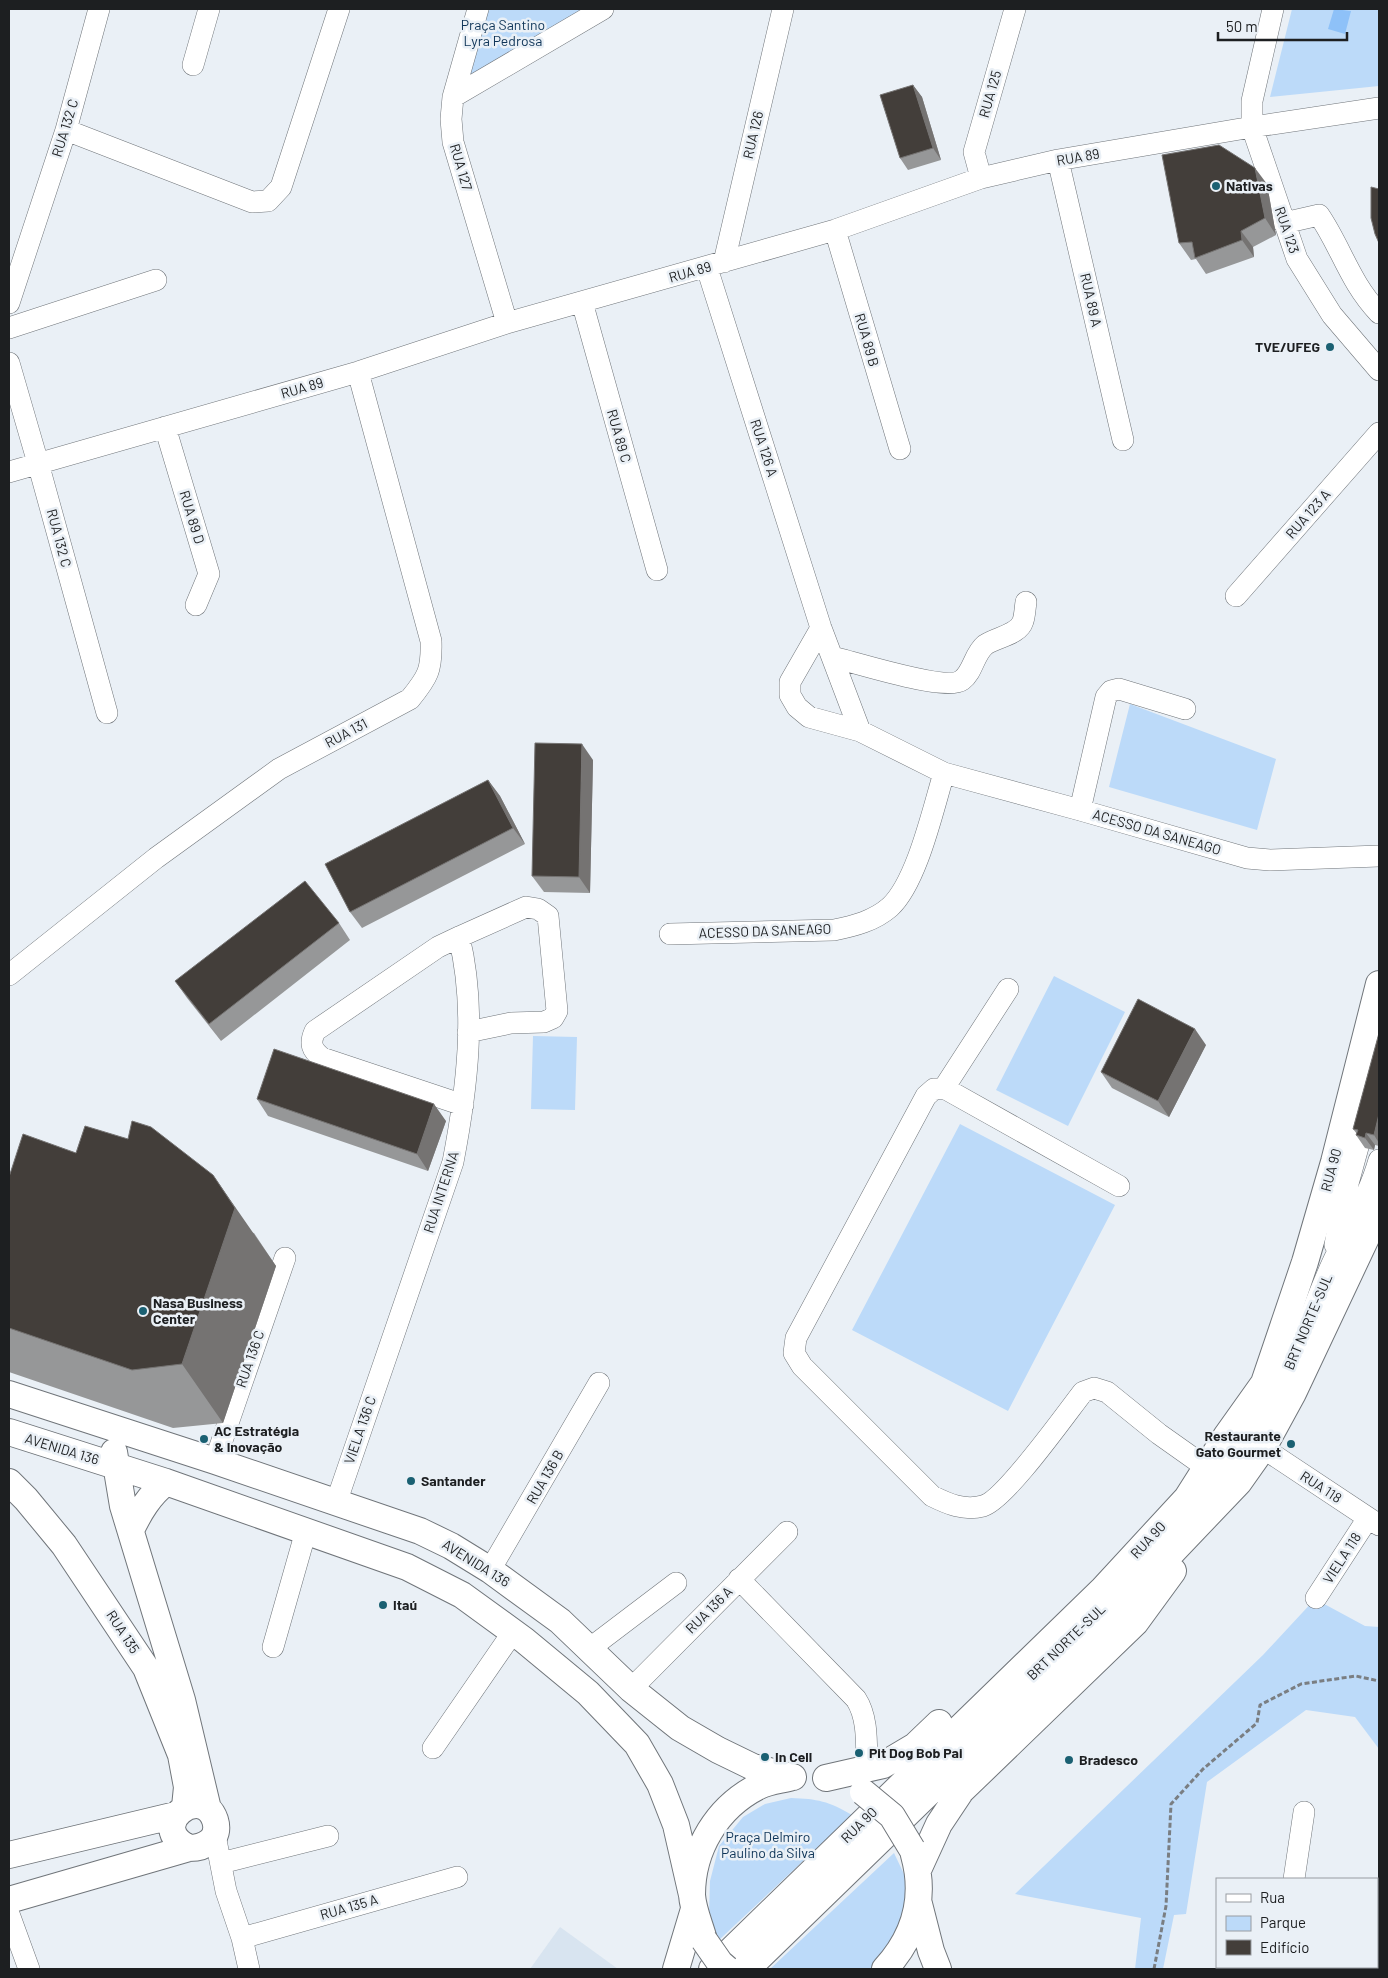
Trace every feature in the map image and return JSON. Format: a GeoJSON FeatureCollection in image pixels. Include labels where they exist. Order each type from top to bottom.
{"type":"FeatureCollection","features":[{"type":"Feature","properties":{"kind":"main road","name":"RUA 90"},"geometry":{"type":"LineString","coordinates":[[712,1969],[1103,1589],[1187,1498],[1227,1435],[1264,1383],[1299,1280],[1334,1162],[1379,984]]}},
{"type":"Feature","properties":{"kind":"main road","name":"RUA 90"},"geometry":{"type":"LineString","coordinates":[[747,1969],[1117,1610],[1239,1482],[1263,1448],[1293,1393],[1367,1236],[1379,1201]]}},
{"type":"Feature","properties":{"kind":"main road","name":"AVENIDA 136"},"geometry":{"type":"LineString","coordinates":[[15,1400],[215,1461],[420,1531],[451,1546],[490,1570],[560,1621],[631,1688],[680,1728],[753,1767],[793,1777]]}},
{"type":"Feature","properties":{"kind":"main road","name":"AVENIDA 136"},"geometry":{"type":"LineString","coordinates":[[114,1429],[116,1466]]}},
{"type":"Feature","properties":{"kind":"main road","name":"AVENIDA 136"},"geometry":{"type":"LineString","coordinates":[[9,1432],[166,1482],[407,1567],[462,1595],[513,1632],[588,1694],[638,1744],[660,1784],[676,1825],[693,1902]]}},
{"type":"Feature","properties":{"kind":"main road"},"geometry":{"type":"LineString","coordinates":[[676,1969],[693,1902],[696,1861],[709,1830],[731,1804],[760,1786],[793,1777],[865,1780],[883,1765],[915,1746],[1122,1548],[1227,1435]]}},
{"type":"Feature","properties":{"kind":"main road"},"geometry":{"type":"LineString","coordinates":[[116,1466],[123,1506],[182,1700],[190,1810]]}},
{"type":"Feature","properties":{"kind":"main road","name":"RUA 135"},"geometry":{"type":"LineString","coordinates":[[9,1482],[26,1499],[64,1545],[146,1668],[181,1755],[190,1810]]}},
{"type":"Feature","properties":{"kind":"main road"},"geometry":{"type":"LineString","coordinates":[[130,1530],[152,1493],[166,1482]]}},
{"type":"Feature","properties":{"kind":"main road"},"geometry":{"type":"LineString","coordinates":[[915,1860],[961,1792],[1135,1623],[1239,1482]]}},
{"type":"Feature","properties":{"kind":"main road"},"geometry":{"type":"LineString","coordinates":[[865,1780],[892,1816],[915,1860],[919,1904],[931,1951],[938,1969]]}},
{"type":"Feature","properties":{"kind":"main road"},"geometry":{"type":"LineString","coordinates":[[190,1810],[173,1822],[173,1831],[182,1845],[201,1844]]}},
{"type":"Feature","properties":{"kind":"main road"},"geometry":{"type":"LineString","coordinates":[[9,1855],[190,1810],[216,1821],[201,1844],[9,1900]]}},
{"type":"Feature","properties":{"kind":"main road"},"geometry":{"type":"LineString","coordinates":[[693,1902],[704,1940],[720,1963],[728,1969]]}},
{"type":"Feature","properties":{"kind":"main road"},"geometry":{"type":"LineString","coordinates":[[885,1969],[907,1939],[919,1904]]}},
{"type":"Feature","properties":{"kind":"street","name":"RUA 132 C"},"geometry":{"type":"LineString","coordinates":[[9,303],[66,130],[99,9]]}},
{"type":"Feature","properties":{"kind":"street"},"geometry":{"type":"LineString","coordinates":[[193,65],[210,9]]}},
{"type":"Feature","properties":{"kind":"street"},"geometry":{"type":"LineString","coordinates":[[66,130],[252,202],[268,200],[281,187],[340,9]]}},
{"type":"Feature","properties":{"kind":"street","name":"RUA 127"},"geometry":{"type":"LineString","coordinates":[[478,9],[453,97],[451,119],[453,142],[507,323]]}},
{"type":"Feature","properties":{"kind":"street"},"geometry":{"type":"LineString","coordinates":[[453,97],[603,9]]}},
{"type":"Feature","properties":{"kind":"street","name":"RUA 126"},"geometry":{"type":"LineString","coordinates":[[715,265],[783,9]]}},
{"type":"Feature","properties":{"kind":"street","name":"RUA 125"},"geometry":{"type":"LineString","coordinates":[[981,178],[974,152],[1015,9]]}},
{"type":"Feature","properties":{"kind":"street","name":"RUA 123"},"geometry":{"type":"LineString","coordinates":[[1273,9],[1252,101],[1252,126],[1297,259],[1332,315],[1379,370]]}},
{"type":"Feature","properties":{"kind":"street","name":"RUA 89"},"geometry":{"type":"LineString","coordinates":[[9,472],[358,372],[507,323],[835,230],[981,178],[1058,160],[1252,126],[1379,108]]}},
{"type":"Feature","properties":{"kind":"street","name":"RUA 89 A"},"geometry":{"type":"LineString","coordinates":[[1058,160],[1123,440]]}},
{"type":"Feature","properties":{"kind":"street"},"geometry":{"type":"LineString","coordinates":[[1284,223],[1318,215],[1349,272],[1379,313]]}},
{"type":"Feature","properties":{"kind":"street","name":"RUA 89 B"},"geometry":{"type":"LineString","coordinates":[[835,230],[900,449]]}},
{"type":"Feature","properties":{"kind":"street","name":"RUA 126 A"},"geometry":{"type":"LineString","coordinates":[[715,265],[821,628]]}},
{"type":"Feature","properties":{"kind":"street"},"geometry":{"type":"LineString","coordinates":[[9,328],[156,280]]}},
{"type":"Feature","properties":{"kind":"street","name":"RUA 89 C"},"geometry":{"type":"LineString","coordinates":[[582,302],[657,570]]}},
{"type":"Feature","properties":{"kind":"street","name":"RUA 132 C"},"geometry":{"type":"LineString","coordinates":[[9,363],[107,712]]}},
{"type":"Feature","properties":{"kind":"street","name":"RUA 131"},"geometry":{"type":"LineString","coordinates":[[9,975],[156,858],[279,769],[410,699],[424,682],[432,662],[431,641],[358,372]]}},
{"type":"Feature","properties":{"kind":"street","name":"RUA 89 D"},"geometry":{"type":"LineString","coordinates":[[165,427],[209,574],[196,605]]}},
{"type":"Feature","properties":{"kind":"street","name":"RUA 123 A"},"geometry":{"type":"LineString","coordinates":[[1236,596],[1379,433]]}},
{"type":"Feature","properties":{"kind":"street"},"geometry":{"type":"LineString","coordinates":[[832,657],[925,681],[955,684],[964,679],[984,646],[1015,631],[1023,623],[1026,602]]}},
{"type":"Feature","properties":{"kind":"street"},"geometry":{"type":"LineString","coordinates":[[821,628],[860,731]]}},
{"type":"Feature","properties":{"kind":"street","name":"ACESSO DA SANEAGO"},"geometry":{"type":"LineString","coordinates":[[821,628],[790,682],[790,694],[797,706],[809,717],[860,731],[944,773],[1248,858],[1270,860],[1377,858]]}},
{"type":"Feature","properties":{"kind":"street"},"geometry":{"type":"LineString","coordinates":[[1080,810],[1106,697],[1111,691],[1119,689],[1185,709]]}},
{"type":"Feature","properties":{"kind":"street","name":"ACESSO DA SANEAGO"},"geometry":{"type":"LineString","coordinates":[[670,934],[834,930],[861,924],[890,907],[911,877],[944,773]]}},
{"type":"Feature","properties":{"kind":"street"},"geometry":{"type":"LineString","coordinates":[[463,1105],[322,1058],[313,1051],[311,1040],[315,1032],[438,947],[526,907],[538,908],[548,916],[557,1012],[553,1018],[544,1022],[511,1024],[468,1032]]}},
{"type":"Feature","properties":{"kind":"street","name":"RUA INTERNA"},"geometry":{"type":"LineString","coordinates":[[385,1358],[453,1162],[463,1105],[468,1032],[466,964],[459,937]]}},
{"type":"Feature","properties":{"kind":"street"},"geometry":{"type":"LineString","coordinates":[[944,1088],[1008,989]]}},
{"type":"Feature","properties":{"kind":"street","name":"BRT NORTE-SUL"},"geometry":{"type":"LineString","coordinates":[[1332,1263],[1340,1209],[1379,1070]]}},
{"type":"Feature","properties":{"kind":"street"},"geometry":{"type":"LineString","coordinates":[[1119,1186],[944,1088],[934,1089],[926,1096],[796,1338],[794,1353],[802,1366],[932,1496],[957,1508],[984,1506],[1006,1490],[1083,1392],[1094,1388],[1106,1392],[1159,1434],[1200,1463]]}},
{"type":"Feature","properties":{"kind":"street","name":"BRT NORTE-SUL"},"geometry":{"type":"LineString","coordinates":[[728,1969],[1116,1593],[1198,1505],[1253,1435],[1279,1389],[1332,1263],[1353,1222],[1379,1160]]}},
{"type":"Feature","properties":{"kind":"street","name":"RUA 136 C"},"geometry":{"type":"LineString","coordinates":[[215,1461],[285,1258]]}},
{"type":"Feature","properties":{"kind":"street","name":"VIELA 136 C"},"geometry":{"type":"LineString","coordinates":[[336,1503],[385,1358]]}},
{"type":"Feature","properties":{"kind":"street","name":"RUA 136 B"},"geometry":{"type":"LineString","coordinates":[[490,1570],[599,1383]]}},
{"type":"Feature","properties":{"kind":"street","name":"RUA 118"},"geometry":{"type":"LineString","coordinates":[[1263,1448],[1374,1521]]}},
{"type":"Feature","properties":{"kind":"street","name":"VIELA 118"},"geometry":{"type":"LineString","coordinates":[[1316,1598],[1374,1521]]}},
{"type":"Feature","properties":{"kind":"street"},"geometry":{"type":"LineString","coordinates":[[274,1647],[306,1532]]}},
{"type":"Feature","properties":{"kind":"street","name":"RUA 136 A"},"geometry":{"type":"LineString","coordinates":[[631,1688],[787,1532]]}},
{"type":"Feature","properties":{"kind":"street"},"geometry":{"type":"LineString","coordinates":[[739,1579],[856,1699],[861,1707],[864,1719],[865,1780]]}},
{"type":"Feature","properties":{"kind":"street"},"geometry":{"type":"LineString","coordinates":[[589,1649],[676,1583]]}},
{"type":"Feature","properties":{"kind":"street"},"geometry":{"type":"LineString","coordinates":[[433,1748],[513,1632]]}},
{"type":"Feature","properties":{"kind":"street"},"geometry":{"type":"LineString","coordinates":[[1294,1878],[1304,1812]]}},
{"type":"Feature","properties":{"kind":"street"},"geometry":{"type":"LineString","coordinates":[[221,1863],[328,1836]]}},
{"type":"Feature","properties":{"kind":"street"},"geometry":{"type":"LineString","coordinates":[[201,1844],[221,1863],[226,1891],[242,1938],[249,1969]]}},
{"type":"Feature","properties":{"kind":"street"},"geometry":{"type":"LineString","coordinates":[[201,1844],[226,1891]]}},
{"type":"Feature","properties":{"kind":"street","name":"RUA 135 A"},"geometry":{"type":"LineString","coordinates":[[242,1938],[457,1877]]}},
{"type":"Feature","properties":{"kind":"street"},"geometry":{"type":"LineString","coordinates":[[9,1914],[29,1969]]}},
{"type":"Feature","properties":{"kind":"path"},"geometry":{"type":"LineString","coordinates":[[1154,1969],[1166,1906],[1171,1804],[1203,1769],[1257,1722],[1260,1705],[1301,1684],[1356,1676],[1379,1680]]}},
{"type":"Feature","properties":{"kind":"shaded area"},"geometry":{"type":"Polygon","coordinates":[[[560,1927],[618,1969],[530,1969],[560,1927]]]}},
{"type":"Feature","properties":{"kind":"green space","name":"Praça Santino Lyra Pedrosa"},"geometry":{"type":"Polygon","coordinates":[[[485,9],[591,9],[462,87],[485,9]]]}},
{"type":"Feature","properties":{"kind":"green space"},"geometry":{"type":"Polygon","coordinates":[[[1292,9],[1379,9],[1379,86],[1270,97],[1292,9]]]}},
{"type":"Feature","properties":{"kind":"green space"},"geometry":{"type":"Polygon","coordinates":[[[1130,704],[1276,759],[1257,830],[1109,787],[1130,704]]]}},
{"type":"Feature","properties":{"kind":"green space"},"geometry":{"type":"Polygon","coordinates":[[[1054,976],[1125,1012],[1068,1126],[996,1090],[1054,976]]]}},
{"type":"Feature","properties":{"kind":"green space"},"geometry":{"type":"Polygon","coordinates":[[[533,1036],[577,1037],[575,1110],[531,1109],[533,1036]]]}},
{"type":"Feature","properties":{"kind":"green space"},"geometry":{"type":"Polygon","coordinates":[[[960,1124],[1115,1205],[1008,1411],[852,1330],[960,1124]]]}},
{"type":"Feature","properties":{"kind":"green space"},"geometry":{"type":"Polygon","coordinates":[[[1315,1599],[1365,1626],[1379,1627],[1379,1749],[1355,1717],[1306,1710],[1207,1782],[1186,1914],[1174,1915],[1163,1969],[1135,1969],[1141,1918],[1015,1894],[1263,1655],[1315,1599]]]}},
{"type":"Feature","properties":{"kind":"green space","name":"Praça Delmiro Paulino da Silva"},"geometry":{"type":"Polygon","coordinates":[[[791,1798],[823,1802],[852,1815],[719,1940],[709,1915],[710,1881],[719,1846],[743,1817],[765,1804],[791,1798]]]}},
{"type":"Feature","properties":{"kind":"green space"},"geometry":{"type":"Polygon","coordinates":[[[894,1853],[904,1874],[908,1907],[893,1945],[870,1969],[770,1969],[894,1853]]]}},
{"type":"Feature","properties":{"kind":"water"},"geometry":{"type":"Polygon","coordinates":[[[1334,9],[1351,11],[1345,34],[1328,29],[1334,9]]]}},
{"type":"Feature","properties":{"kind":"building"},"geometry":{"type":"Polygon","coordinates":[[[913,85],[933,148],[900,158],[880,95],[913,85]]]}},
{"type":"Feature","properties":{"kind":"building"},"geometry":{"type":"Polygon","coordinates":[[[1219,145],[1255,168],[1265,218],[1241,231],[1242,240],[1195,258],[1192,242],[1179,243],[1162,155],[1219,145]]]}},
{"type":"Feature","properties":{"kind":"building"},"geometry":{"type":"Polygon","coordinates":[[[1371,187],[1379,189],[1379,243],[1371,218],[1371,187]]]}},
{"type":"Feature","properties":{"kind":"building"},"geometry":{"type":"Polygon","coordinates":[[[535,743],[582,744],[579,877],[532,876],[535,743]]]}},
{"type":"Feature","properties":{"kind":"building"},"geometry":{"type":"Polygon","coordinates":[[[488,780],[513,828],[350,912],[325,864],[488,780]]]}},
{"type":"Feature","properties":{"kind":"building"},"geometry":{"type":"Polygon","coordinates":[[[305,881],[339,923],[209,1024],[175,981],[305,881]]]}},
{"type":"Feature","properties":{"kind":"building"},"geometry":{"type":"Polygon","coordinates":[[[1138,999],[1195,1029],[1158,1101],[1101,1072],[1138,999]]]}},
{"type":"Feature","properties":{"kind":"building"},"geometry":{"type":"Polygon","coordinates":[[[1379,1033],[1379,1114],[1374,1135],[1366,1133],[1365,1138],[1356,1135],[1358,1130],[1353,1129],[1379,1033]]]}},
{"type":"Feature","properties":{"kind":"building"},"geometry":{"type":"Polygon","coordinates":[[[274,1049],[434,1104],[417,1154],[257,1099],[274,1049]]]}},
{"type":"Feature","properties":{"kind":"building"},"geometry":{"type":"Polygon","coordinates":[[[132,1121],[151,1127],[213,1175],[235,1208],[182,1364],[132,1370],[9,1328],[9,1177],[23,1134],[76,1153],[85,1126],[128,1139],[132,1121]]]}},
{"type":"Feature","properties":{"kind":"place","name":"Nativas"},"geometry":{"type":"Point","coordinates":[1216,186]}},
{"type":"Feature","properties":{"kind":"place","name":"TVE/UFEG"},"geometry":{"type":"Point","coordinates":[1330,347]}},
{"type":"Feature","properties":{"kind":"place","name":"Nasa Business Center"},"geometry":{"type":"Point","coordinates":[143,1311]}},
{"type":"Feature","properties":{"kind":"place","name":"AC Estratégia & Inovação"},"geometry":{"type":"Point","coordinates":[204,1439]}},
{"type":"Feature","properties":{"kind":"place","name":"Restaurante Gato Gourmet"},"geometry":{"type":"Point","coordinates":[1291,1444]}},
{"type":"Feature","properties":{"kind":"place","name":"Santander"},"geometry":{"type":"Point","coordinates":[411,1481]}},
{"type":"Feature","properties":{"kind":"place","name":"Itaú"},"geometry":{"type":"Point","coordinates":[383,1605]}},
{"type":"Feature","properties":{"kind":"place","name":"Pit Dog Bob Pai"},"geometry":{"type":"Point","coordinates":[859,1753]}},
{"type":"Feature","properties":{"kind":"place","name":"In Cell"},"geometry":{"type":"Point","coordinates":[765,1757]}},
{"type":"Feature","properties":{"kind":"place","name":"Bradesco"},"geometry":{"type":"Point","coordinates":[1069,1760]}}]}
